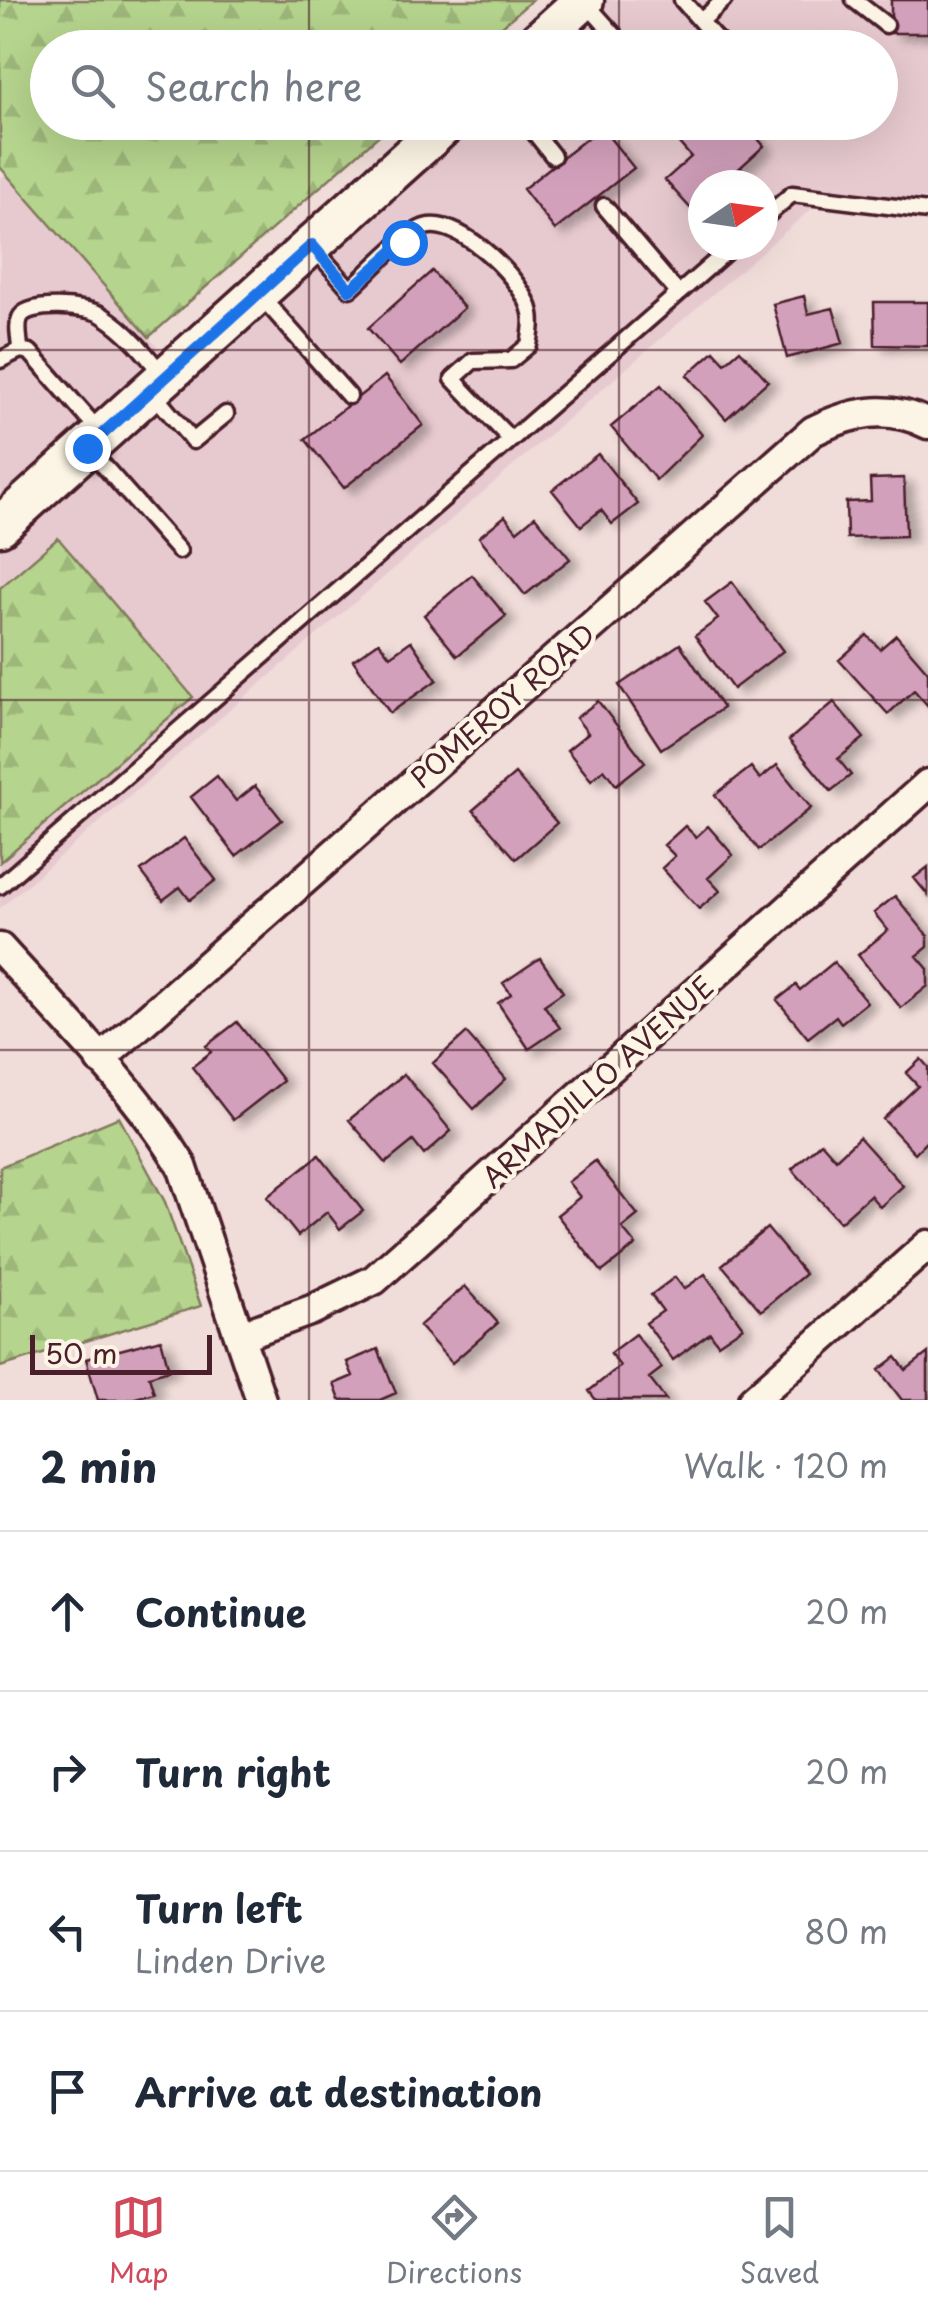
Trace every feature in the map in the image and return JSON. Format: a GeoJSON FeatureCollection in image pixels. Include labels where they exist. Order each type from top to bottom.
{"type":"FeatureCollection","features":[{"type":"Feature","properties":{"kind":"street"},"geometry":{"type":"LineString","coordinates":[[551,30],[584,0]]}},
{"type":"Feature","properties":{"kind":"street"},"geometry":{"type":"LineString","coordinates":[[0,526],[428,140]]}},
{"type":"Feature","properties":{"kind":"street","name":"POMEROY ROAD"},"geometry":{"type":"LineString","coordinates":[[100,1060],[813,431],[841,417],[866,412],[893,412],[928,424]]}},
{"type":"Feature","properties":{"kind":"street","name":"ARMADILLO AVENUE"},"geometry":{"type":"LineString","coordinates":[[240,1336],[312,1310],[374,1280],[928,784]]}},
{"type":"Feature","properties":{"kind":"street"},"geometry":{"type":"LineString","coordinates":[[0,948],[100,1060],[163,1136],[182,1166],[261,1400]]}},
{"type":"Feature","properties":{"kind":"street"},"geometry":{"type":"LineString","coordinates":[[753,1400],[928,1244]]}},
{"type":"Feature","properties":{"kind":"lane"},"geometry":{"type":"LineString","coordinates":[[584,0],[610,30]]}},
{"type":"Feature","properties":{"kind":"lane"},"geometry":{"type":"LineString","coordinates":[[682,0],[708,30]]}},
{"type":"Feature","properties":{"kind":"lane"},"geometry":{"type":"LineString","coordinates":[[700,21],[724,0]]}},
{"type":"Feature","properties":{"kind":"lane"},"geometry":{"type":"LineString","coordinates":[[854,0],[886,25]]}},
{"type":"Feature","properties":{"kind":"lane"},"geometry":{"type":"LineString","coordinates":[[541,140],[554,156]]}},
{"type":"Feature","properties":{"kind":"lane"},"geometry":{"type":"LineString","coordinates":[[778,206],[792,194],[928,211]]}},
{"type":"Feature","properties":{"kind":"lane"},"geometry":{"type":"LineString","coordinates":[[604,206],[678,293]]}},
{"type":"Feature","properties":{"kind":"lane"},"geometry":{"type":"LineString","coordinates":[[312,245],[350,290],[416,230],[447,226],[482,247],[515,282],[531,310],[529,344],[511,360],[472,361],[453,378],[511,440]]}},
{"type":"Feature","properties":{"kind":"lane"},"geometry":{"type":"LineString","coordinates":[[0,886],[716,260]]}},
{"type":"Feature","properties":{"kind":"lane"},"geometry":{"type":"LineString","coordinates":[[258,294],[349,396]]}},
{"type":"Feature","properties":{"kind":"lane"},"geometry":{"type":"LineString","coordinates":[[20,350],[18,322],[29,309],[74,306],[96,311],[143,349],[158,384],[193,442],[226,414]]}},
{"type":"Feature","properties":{"kind":"lane"},"geometry":{"type":"LineString","coordinates":[[0,360],[20,350],[30,352],[179,552]]}},
{"type":"Feature","properties":{"kind":"shaded area"},"geometry":{"type":"Polygon","coordinates":[[[603,0],[928,0],[928,198],[823,199],[778,238],[778,170],[688,170],[688,260],[752,260],[0,908],[0,544],[448,140],[898,140],[898,30],[569,30],[603,0]]]}},
{"type":"Feature","properties":{"kind":"shaded area"},"geometry":{"type":"Polygon","coordinates":[[[6,174],[167,358],[0,509],[0,179],[6,174]]]}},
{"type":"Feature","properties":{"kind":"green space"},"geometry":{"type":"Polygon","coordinates":[[[0,0],[532,0],[498,30],[30,30],[30,140],[374,140],[149,337],[0,167],[0,0]]]}},
{"type":"Feature","properties":{"kind":"green space"},"geometry":{"type":"Polygon","coordinates":[[[58,538],[193,697],[0,862],[0,588],[58,538]]]}},
{"type":"Feature","properties":{"kind":"green space"},"geometry":{"type":"Polygon","coordinates":[[[119,1117],[165,1202],[201,1306],[0,1367],[0,1167],[119,1117]]]}},
{"type":"Feature","properties":{"kind":"building"},"geometry":{"type":"Polygon","coordinates":[[[891,0],[928,0],[928,33],[891,30],[891,0]]]}},
{"type":"Feature","properties":{"kind":"building"},"geometry":{"type":"Polygon","coordinates":[[[585,140],[611,140],[634,168],[555,230],[523,189],[585,140]]]}},
{"type":"Feature","properties":{"kind":"building"},"geometry":{"type":"Polygon","coordinates":[[[682,140],[759,140],[764,146],[738,170],[688,170],[688,206],[665,180],[691,157],[679,143],[682,140]]]}},
{"type":"Feature","properties":{"kind":"building"},"geometry":{"type":"Polygon","coordinates":[[[432,271],[464,308],[400,365],[368,328],[432,271]]]}},
{"type":"Feature","properties":{"kind":"building"},"geometry":{"type":"Polygon","coordinates":[[[804,296],[808,314],[833,308],[843,343],[787,358],[773,304],[804,296]]]}},
{"type":"Feature","properties":{"kind":"building"},"geometry":{"type":"Polygon","coordinates":[[[874,302],[928,302],[928,346],[875,345],[874,302]]]}},
{"type":"Feature","properties":{"kind":"building"},"geometry":{"type":"Polygon","coordinates":[[[740,350],[768,381],[726,419],[687,375],[714,351],[725,363],[740,350]]]}},
{"type":"Feature","properties":{"kind":"building"},"geometry":{"type":"Polygon","coordinates":[[[385,376],[423,425],[344,488],[305,439],[385,376]]]}},
{"type":"Feature","properties":{"kind":"building"},"geometry":{"type":"Polygon","coordinates":[[[661,385],[702,435],[656,480],[611,427],[661,385]]]}},
{"type":"Feature","properties":{"kind":"building"},"geometry":{"type":"Polygon","coordinates":[[[598,454],[638,504],[612,524],[601,510],[581,526],[552,490],[598,454]]]}},
{"type":"Feature","properties":{"kind":"building"},"geometry":{"type":"Polygon","coordinates":[[[904,478],[906,536],[847,538],[846,502],[871,501],[870,479],[904,478]]]}},
{"type":"Feature","properties":{"kind":"building"},"geometry":{"type":"Polygon","coordinates":[[[505,516],[517,531],[535,516],[570,559],[525,595],[479,537],[505,516]]]}},
{"type":"Feature","properties":{"kind":"building"},"geometry":{"type":"Polygon","coordinates":[[[472,575],[506,616],[457,656],[424,615],[472,575]]]}},
{"type":"Feature","properties":{"kind":"building"},"geometry":{"type":"Polygon","coordinates":[[[732,582],[783,651],[733,689],[695,636],[718,619],[705,602],[732,582]]]}},
{"type":"Feature","properties":{"kind":"building"},"geometry":{"type":"Polygon","coordinates":[[[867,635],[880,649],[896,635],[928,672],[928,706],[914,690],[888,714],[839,660],[867,635]]]}},
{"type":"Feature","properties":{"kind":"building"},"geometry":{"type":"Polygon","coordinates":[[[411,641],[437,680],[390,713],[353,660],[379,642],[390,656],[411,641]]]}},
{"type":"Feature","properties":{"kind":"building"},"geometry":{"type":"Polygon","coordinates":[[[680,644],[723,708],[661,749],[619,685],[680,644]]]}},
{"type":"Feature","properties":{"kind":"building"},"geometry":{"type":"Polygon","coordinates":[[[598,701],[645,762],[616,785],[604,769],[591,780],[567,750],[588,733],[576,718],[598,701]]]}},
{"type":"Feature","properties":{"kind":"building"},"geometry":{"type":"Polygon","coordinates":[[[834,702],[864,738],[838,759],[851,775],[831,791],[789,740],[834,702]]]}},
{"type":"Feature","properties":{"kind":"building"},"geometry":{"type":"Polygon","coordinates":[[[777,765],[811,808],[759,850],[715,795],[751,767],[760,779],[777,765]]]}},
{"type":"Feature","properties":{"kind":"building"},"geometry":{"type":"Polygon","coordinates":[[[515,774],[557,823],[516,859],[473,810],[515,774]]]}},
{"type":"Feature","properties":{"kind":"building"},"geometry":{"type":"Polygon","coordinates":[[[217,776],[236,801],[255,786],[282,820],[236,856],[191,797],[217,776]]]}},
{"type":"Feature","properties":{"kind":"building"},"geometry":{"type":"Polygon","coordinates":[[[685,826],[696,837],[708,826],[733,855],[708,878],[720,891],[699,909],[662,868],[675,856],[664,845],[685,826]]]}},
{"type":"Feature","properties":{"kind":"building"},"geometry":{"type":"Polygon","coordinates":[[[184,838],[216,880],[190,900],[180,887],[163,900],[141,871],[184,838]]]}},
{"type":"Feature","properties":{"kind":"building"},"geometry":{"type":"Polygon","coordinates":[[[928,867],[928,895],[914,878],[928,867]]]}},
{"type":"Feature","properties":{"kind":"building"},"geometry":{"type":"Polygon","coordinates":[[[895,896],[928,936],[928,947],[917,956],[928,969],[928,986],[901,1008],[858,955],[888,930],[874,913],[895,896]]]}},
{"type":"Feature","properties":{"kind":"building"},"geometry":{"type":"Polygon","coordinates":[[[540,958],[563,992],[544,1005],[560,1028],[529,1049],[498,1003],[511,994],[503,983],[540,958]]]}},
{"type":"Feature","properties":{"kind":"building"},"geometry":{"type":"Polygon","coordinates":[[[834,962],[867,1002],[841,1023],[836,1016],[808,1038],[777,1000],[796,985],[800,990],[834,962]]]}},
{"type":"Feature","properties":{"kind":"building"},"geometry":{"type":"Polygon","coordinates":[[[237,1022],[283,1081],[233,1120],[192,1067],[211,1052],[206,1046],[237,1022]]]}},
{"type":"Feature","properties":{"kind":"building"},"geometry":{"type":"Polygon","coordinates":[[[466,1033],[506,1079],[474,1109],[433,1063],[466,1033]]]}},
{"type":"Feature","properties":{"kind":"building"},"geometry":{"type":"Polygon","coordinates":[[[921,1059],[928,1067],[928,1140],[915,1153],[883,1119],[918,1086],[906,1073],[921,1059]]]}},
{"type":"Feature","properties":{"kind":"building"},"geometry":{"type":"Polygon","coordinates":[[[404,1074],[451,1131],[424,1155],[413,1141],[386,1163],[349,1120],[404,1074]]]}},
{"type":"Feature","properties":{"kind":"building"},"geometry":{"type":"Polygon","coordinates":[[[859,1137],[903,1186],[880,1207],[870,1195],[840,1222],[792,1169],[821,1142],[836,1159],[859,1137]]]}},
{"type":"Feature","properties":{"kind":"building"},"geometry":{"type":"Polygon","coordinates":[[[319,1155],[363,1211],[340,1229],[327,1212],[298,1236],[267,1197],[319,1155]]]}},
{"type":"Feature","properties":{"kind":"building"},"geometry":{"type":"Polygon","coordinates":[[[595,1161],[638,1215],[622,1228],[636,1245],[602,1272],[557,1215],[580,1197],[568,1182],[595,1161]]]}},
{"type":"Feature","properties":{"kind":"building"},"geometry":{"type":"Polygon","coordinates":[[[767,1228],[805,1274],[761,1311],[722,1265],[767,1228]]]}},
{"type":"Feature","properties":{"kind":"building"},"geometry":{"type":"Polygon","coordinates":[[[705,1274],[743,1327],[718,1344],[710,1333],[673,1360],[646,1323],[663,1311],[651,1295],[675,1277],[684,1289],[705,1274]]]}},
{"type":"Feature","properties":{"kind":"building"},"geometry":{"type":"Polygon","coordinates":[[[465,1286],[498,1323],[452,1363],[419,1326],[465,1286]]]}},
{"type":"Feature","properties":{"kind":"building"},"geometry":{"type":"Polygon","coordinates":[[[635,1334],[662,1368],[649,1378],[666,1400],[596,1400],[589,1391],[620,1366],[610,1353],[635,1334]]]}},
{"type":"Feature","properties":{"kind":"building"},"geometry":{"type":"Polygon","coordinates":[[[161,1339],[169,1370],[149,1376],[154,1393],[128,1400],[98,1400],[86,1359],[161,1339]]]}},
{"type":"Feature","properties":{"kind":"building"},"geometry":{"type":"Polygon","coordinates":[[[378,1349],[396,1393],[380,1400],[340,1400],[334,1384],[353,1376],[347,1362],[378,1349]]]}},
{"type":"Feature","properties":{"kind":"building"},"geometry":{"type":"Polygon","coordinates":[[[928,1353],[928,1400],[902,1400],[879,1370],[896,1357],[906,1370],[928,1353]]]}},
{"type":"Feature","properties":{"kind":"route"},"geometry":{"type":"LineString","coordinates":[[87,448],[312,245],[350,290],[404,242]]}}]}
